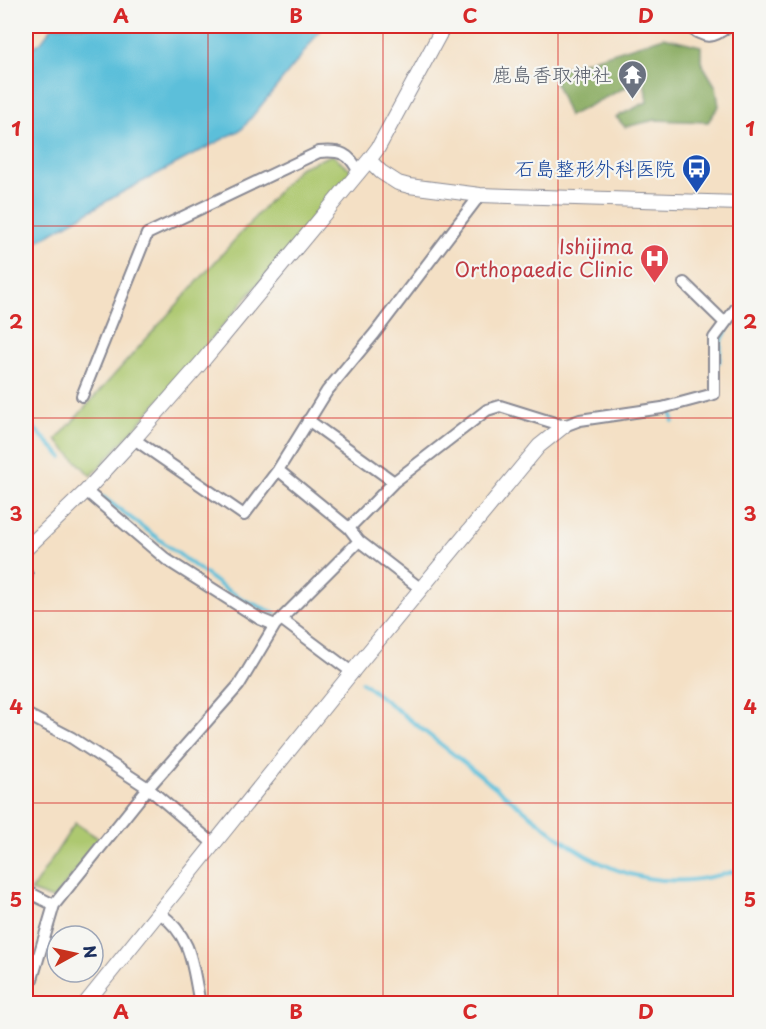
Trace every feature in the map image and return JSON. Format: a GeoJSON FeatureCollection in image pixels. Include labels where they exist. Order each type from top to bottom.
{"type":"FeatureCollection","features":[{"type":"Feature","properties":{"kind":"street"},"geometry":{"type":"LineString","coordinates":[[26,549],[86,491],[134,439],[201,363],[369,160],[378,148],[444,26]]}},
{"type":"Feature","properties":{"kind":"street"},"geometry":{"type":"LineString","coordinates":[[687,26],[704,36],[718,34],[728,26]]}},
{"type":"Feature","properties":{"kind":"street"},"geometry":{"type":"LineString","coordinates":[[82,396],[147,234],[319,152],[337,151],[345,154],[355,165],[358,173]]}},
{"type":"Feature","properties":{"kind":"street"},"geometry":{"type":"LineString","coordinates":[[369,160],[381,172],[398,183],[480,195],[741,203]]}},
{"type":"Feature","properties":{"kind":"street"},"geometry":{"type":"LineString","coordinates":[[134,439],[244,515],[278,470],[327,391],[375,333],[480,195]]}},
{"type":"Feature","properties":{"kind":"street"},"geometry":{"type":"LineString","coordinates":[[684,283],[725,323]]}},
{"type":"Feature","properties":{"kind":"street"},"geometry":{"type":"LineString","coordinates":[[85,1004],[539,446],[564,426],[580,420],[662,408],[714,394],[714,338],[741,303]]}},
{"type":"Feature","properties":{"kind":"street"},"geometry":{"type":"LineString","coordinates":[[349,528],[394,482],[487,410],[500,406],[564,426]]}},
{"type":"Feature","properties":{"kind":"street"},"geometry":{"type":"LineString","coordinates":[[308,420],[394,482]]}},
{"type":"Feature","properties":{"kind":"street"},"geometry":{"type":"LineString","coordinates":[[278,470],[349,528],[359,541],[421,589]]}},
{"type":"Feature","properties":{"kind":"street"},"geometry":{"type":"LineString","coordinates":[[86,491],[167,560],[260,619],[278,622],[353,673]]}},
{"type":"Feature","properties":{"kind":"street"},"geometry":{"type":"LineString","coordinates":[[26,992],[54,905],[148,788],[239,685],[278,622],[359,541]]}},
{"type":"Feature","properties":{"kind":"street"},"geometry":{"type":"LineString","coordinates":[[26,573],[26,579]]}},
{"type":"Feature","properties":{"kind":"street"},"geometry":{"type":"LineString","coordinates":[[26,714],[72,738],[148,788],[215,845]]}},
{"type":"Feature","properties":{"kind":"street"},"geometry":{"type":"LineString","coordinates":[[26,891],[54,905]]}},
{"type":"Feature","properties":{"kind":"street"},"geometry":{"type":"LineString","coordinates":[[160,913],[179,930],[185,940],[190,953],[200,1004]]}},
{"type":"Feature","properties":{"kind":"green space"},"geometry":{"type":"Polygon","coordinates":[[[664,37],[701,46],[701,62],[716,87],[719,106],[708,122],[655,120],[625,127],[616,117],[647,102],[644,78],[569,116],[551,72],[664,37]]]}},
{"type":"Feature","properties":{"kind":"green space"},"geometry":{"type":"Polygon","coordinates":[[[332,155],[354,172],[143,419],[91,476],[56,440],[299,168],[332,155]]]}},
{"type":"Feature","properties":{"kind":"green space"},"geometry":{"type":"Polygon","coordinates":[[[75,823],[101,840],[53,899],[31,891],[75,823]]]}},
{"type":"Feature","properties":{"kind":"water"},"geometry":{"type":"Polygon","coordinates":[[[53,26],[323,26],[242,129],[121,193],[26,248],[26,52],[41,42],[53,26]]]}},
{"type":"Feature","properties":{"kind":"waterway"},"geometry":{"type":"LineString","coordinates":[[719,362],[721,341],[730,324]]}},
{"type":"Feature","properties":{"kind":"waterway"},"geometry":{"type":"LineString","coordinates":[[673,421],[671,410],[674,409]]}},
{"type":"Feature","properties":{"kind":"waterway"},"geometry":{"type":"LineString","coordinates":[[26,420],[62,457]]}},
{"type":"Feature","properties":{"kind":"waterway"},"geometry":{"type":"LineString","coordinates":[[103,497],[224,588],[244,600],[275,613]]}},
{"type":"Feature","properties":{"kind":"waterway"},"geometry":{"type":"LineString","coordinates":[[362,682],[557,836],[603,864],[637,876],[672,880],[703,879],[740,870]]}},
{"type":"Feature","properties":{"kind":"place","name":"鹿島香取神社"},"geometry":{"type":"Point","coordinates":[633,100]}},
{"type":"Feature","properties":{"kind":"place","name":"石島整形外科医院"},"geometry":{"type":"Point","coordinates":[696,194]}},
{"type":"Feature","properties":{"kind":"place","name":"Ishijima Orthopaedic Clinic"},"geometry":{"type":"Point","coordinates":[654,284]}}]}
